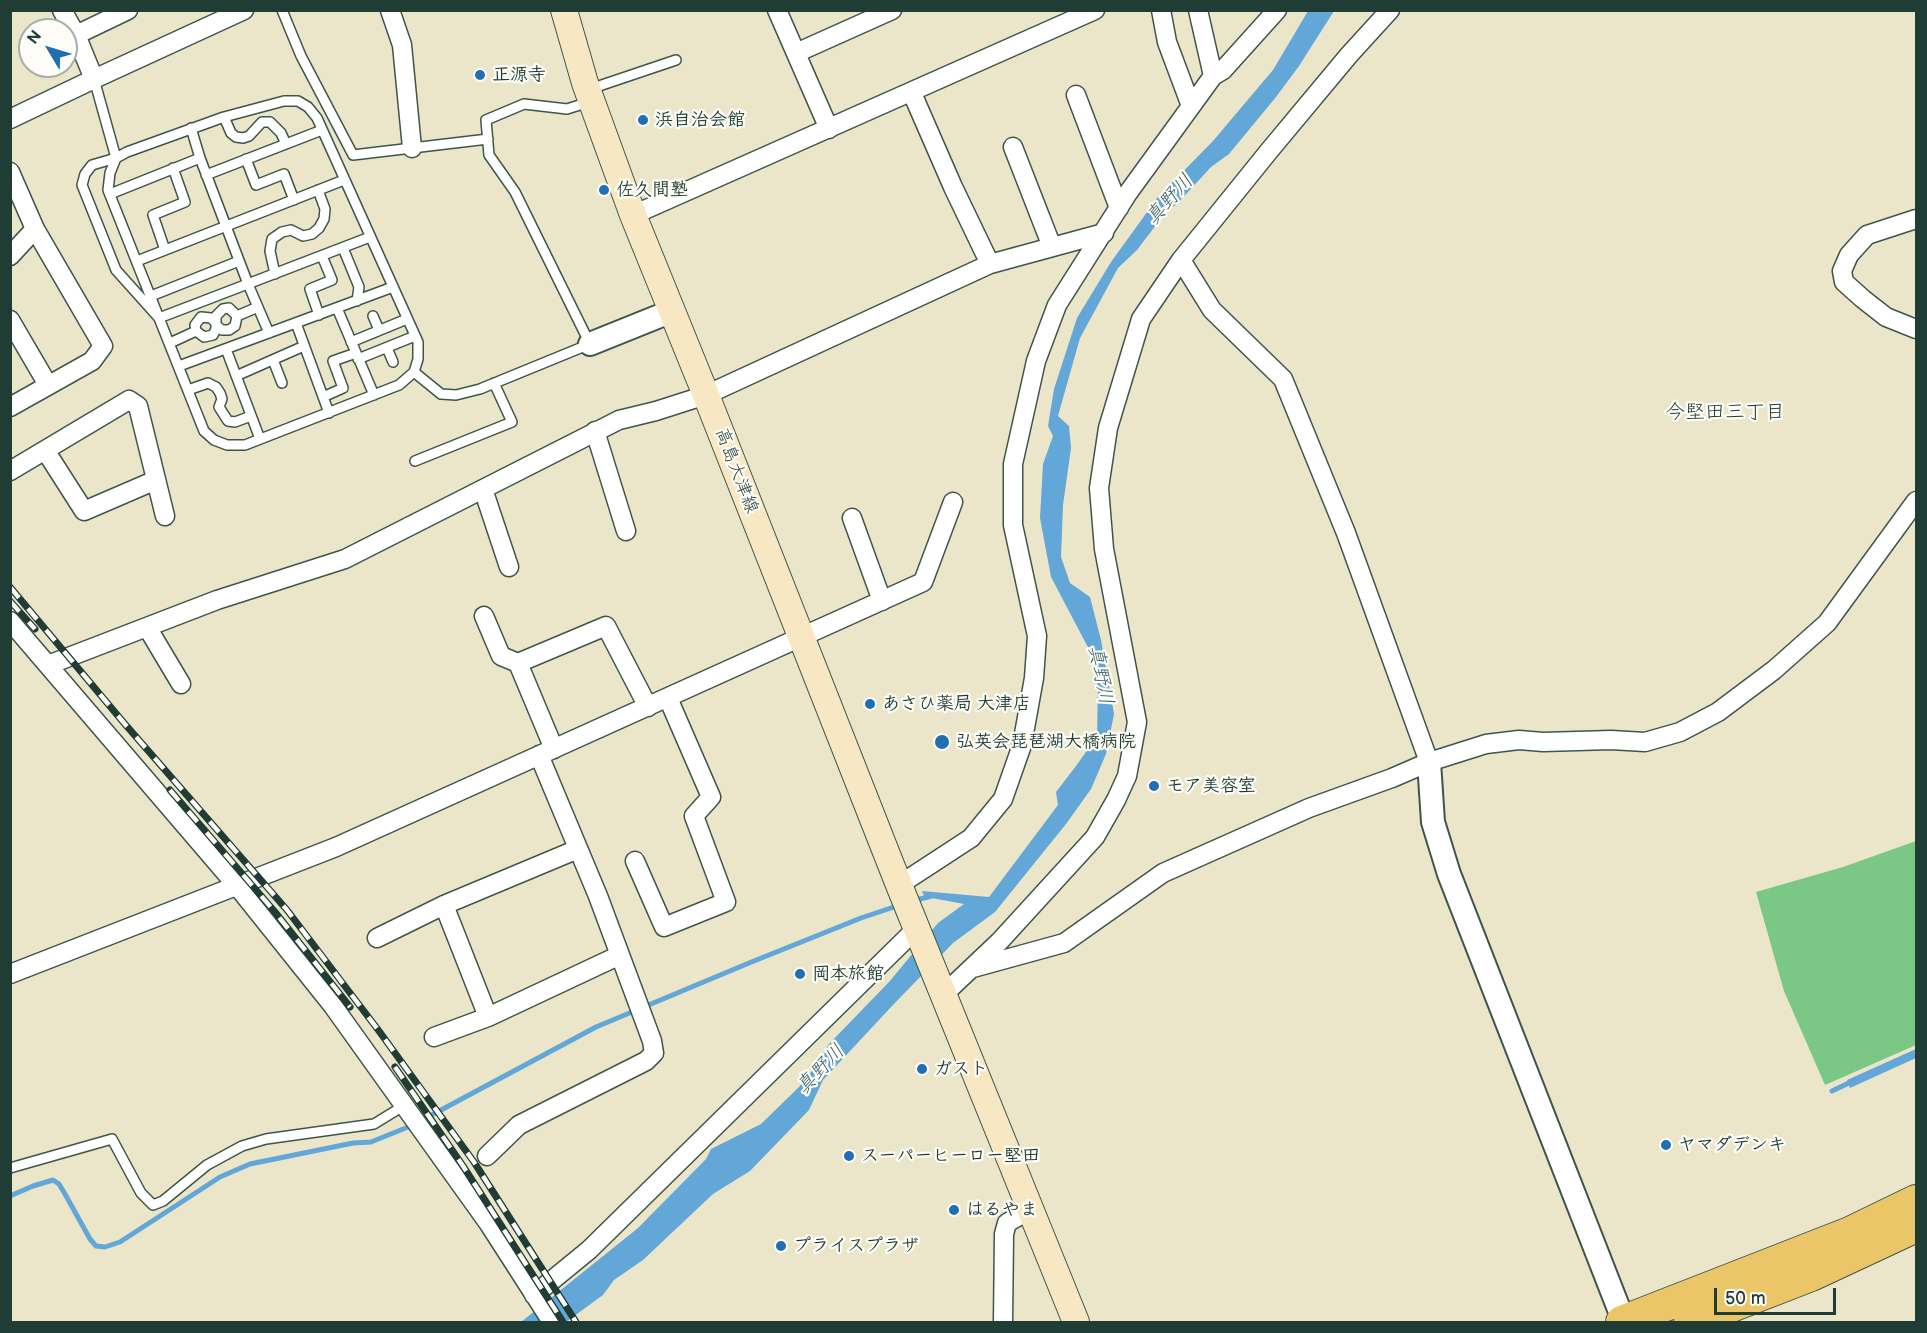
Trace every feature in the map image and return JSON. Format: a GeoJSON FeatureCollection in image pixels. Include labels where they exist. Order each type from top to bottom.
{"type":"FeatureCollection","features":[{"type":"Feature","properties":{"kind":"highway"},"geometry":{"type":"LineString","coordinates":[[1623,1322],[1850,1233],[1917,1201]]}},
{"type":"Feature","properties":{"kind":"highway"},"geometry":{"type":"LineString","coordinates":[[1690,1323],[1811,1275],[1917,1226]]}},
{"type":"Feature","properties":{"kind":"main road","name":"高島大津線"},"geometry":{"type":"LineString","coordinates":[[564,10],[589,95],[633,215],[942,991]]}},
{"type":"Feature","properties":{"kind":"main road"},"geometry":{"type":"LineString","coordinates":[[942,991],[1076,1323]]}},
{"type":"Feature","properties":{"kind":"street"},"geometry":{"type":"LineString","coordinates":[[78,34],[128,10]]}},
{"type":"Feature","properties":{"kind":"street"},"geometry":{"type":"LineString","coordinates":[[10,119],[244,10]]}},
{"type":"Feature","properties":{"kind":"street"},"geometry":{"type":"LineString","coordinates":[[390,10],[402,45],[412,148]]}},
{"type":"Feature","properties":{"kind":"street"},"geometry":{"type":"LineString","coordinates":[[777,10],[829,129]]}},
{"type":"Feature","properties":{"kind":"street"},"geometry":{"type":"LineString","coordinates":[[796,53],[892,10]]}},
{"type":"Feature","properties":{"kind":"street"},"geometry":{"type":"LineString","coordinates":[[633,215],[1095,10]]}},
{"type":"Feature","properties":{"kind":"street"},"geometry":{"type":"LineString","coordinates":[[1161,10],[1167,42],[1191,106]]}},
{"type":"Feature","properties":{"kind":"street"},"geometry":{"type":"LineString","coordinates":[[1197,10],[1213,76]]}},
{"type":"Feature","properties":{"kind":"street"},"geometry":{"type":"LineString","coordinates":[[899,885],[971,838],[1003,799],[1022,746],[1034,678],[1037,636],[1013,525],[1013,464],[1036,361],[1057,305],[1158,150],[1213,76],[1223,70],[1277,10]]}},
{"type":"Feature","properties":{"kind":"street"},"geometry":{"type":"LineString","coordinates":[[942,991],[971,969],[999,942],[1095,837],[1127,776],[1137,722],[1104,549],[1099,488],[1108,428],[1141,319],[1181,260],[1349,55],[1390,10]]}},
{"type":"Feature","properties":{"kind":"street"},"geometry":{"type":"LineString","coordinates":[[78,40],[94,79]]}},
{"type":"Feature","properties":{"kind":"street"},"geometry":{"type":"LineString","coordinates":[[912,93],[990,264]]}},
{"type":"Feature","properties":{"kind":"street"},"geometry":{"type":"LineString","coordinates":[[1076,95],[1119,208]]}},
{"type":"Feature","properties":{"kind":"street"},"geometry":{"type":"LineString","coordinates":[[1013,147],[1052,247]]}},
{"type":"Feature","properties":{"kind":"street"},"geometry":{"type":"LineString","coordinates":[[10,172],[35,229],[103,346],[92,361],[10,407]]}},
{"type":"Feature","properties":{"kind":"street"},"geometry":{"type":"LineString","coordinates":[[1917,219],[1867,235],[1849,255],[1842,271],[1844,282],[1863,299],[1886,316],[1917,329]]}},
{"type":"Feature","properties":{"kind":"street"},"geometry":{"type":"LineString","coordinates":[[10,256],[35,229]]}},
{"type":"Feature","properties":{"kind":"street"},"geometry":{"type":"LineString","coordinates":[[48,665],[217,600],[345,559],[619,420],[706,395],[990,264],[1104,233]]}},
{"type":"Feature","properties":{"kind":"street"},"geometry":{"type":"LineString","coordinates":[[1181,260],[1212,310],[1283,379],[1346,533],[1429,762],[1433,822],[1449,874],[1623,1322]]}},
{"type":"Feature","properties":{"kind":"street"},"geometry":{"type":"LineString","coordinates":[[590,344],[672,310]]}},
{"type":"Feature","properties":{"kind":"street"},"geometry":{"type":"LineString","coordinates":[[10,320],[48,385]]}},
{"type":"Feature","properties":{"kind":"street"},"geometry":{"type":"LineString","coordinates":[[10,471],[129,400],[138,406],[165,516]]}},
{"type":"Feature","properties":{"kind":"street"},"geometry":{"type":"LineString","coordinates":[[595,431],[626,531]]}},
{"type":"Feature","properties":{"kind":"street"},"geometry":{"type":"LineString","coordinates":[[45,450],[84,511],[156,480]]}},
{"type":"Feature","properties":{"kind":"street"},"geometry":{"type":"LineString","coordinates":[[483,489],[509,567]]}},
{"type":"Feature","properties":{"kind":"street"},"geometry":{"type":"LineString","coordinates":[[971,969],[1064,943],[1163,873],[1309,808],[1429,762],[1486,744],[1519,740],[1645,742],[1680,732],[1718,712],[1774,670],[1827,623],[1917,501]]}},
{"type":"Feature","properties":{"kind":"street"},"geometry":{"type":"LineString","coordinates":[[10,974],[336,847],[923,582],[953,502]]}},
{"type":"Feature","properties":{"kind":"street"},"geometry":{"type":"LineString","coordinates":[[852,518],[882,601]]}},
{"type":"Feature","properties":{"kind":"street"},"geometry":{"type":"LineString","coordinates":[[484,616],[501,656],[518,663],[606,626],[648,707]]}},
{"type":"Feature","properties":{"kind":"street"},"geometry":{"type":"LineString","coordinates":[[10,621],[237,885],[333,1006],[489,1224],[552,1323]]}},
{"type":"Feature","properties":{"kind":"street"},"geometry":{"type":"LineString","coordinates":[[147,627],[181,684]]}},
{"type":"Feature","properties":{"kind":"street"},"geometry":{"type":"LineString","coordinates":[[487,1156],[519,1125],[646,1061],[654,1053],[652,1041],[620,955],[578,849],[518,663]]}},
{"type":"Feature","properties":{"kind":"street"},"geometry":{"type":"LineString","coordinates":[[635,861],[664,927],[726,902],[694,816],[711,797],[668,698]]}},
{"type":"Feature","properties":{"kind":"street"},"geometry":{"type":"LineString","coordinates":[[377,938],[444,905],[578,849]]}},
{"type":"Feature","properties":{"kind":"street"},"geometry":{"type":"LineString","coordinates":[[444,905],[488,1017]]}},
{"type":"Feature","properties":{"kind":"street"},"geometry":{"type":"LineString","coordinates":[[536,1299],[590,1250],[917,928]]}},
{"type":"Feature","properties":{"kind":"street"},"geometry":{"type":"LineString","coordinates":[[434,1038],[488,1017],[620,955]]}},
{"type":"Feature","properties":{"kind":"street"},"geometry":{"type":"LineString","coordinates":[[1003,1323],[1004,1234],[1008,1223],[1031,1209]]}},
{"type":"Feature","properties":{"kind":"lane"},"geometry":{"type":"LineString","coordinates":[[282,10],[301,56],[353,155],[488,139]]}},
{"type":"Feature","properties":{"kind":"lane"},"geometry":{"type":"LineString","coordinates":[[414,372],[441,394],[456,395],[494,383],[590,344],[515,192],[489,155],[486,120],[524,104],[567,109],[589,95],[676,60]]}},
{"type":"Feature","properties":{"kind":"lane"},"geometry":{"type":"LineString","coordinates":[[94,79],[116,158],[110,172],[108,190],[170,343],[204,431],[214,440],[227,445],[245,445],[374,395],[399,385],[414,372],[418,359],[418,342],[317,118],[308,107],[298,101],[284,101],[191,128],[116,158],[92,165],[85,174],[82,184],[116,270],[159,318]]}},
{"type":"Feature","properties":{"kind":"lane"},"geometry":{"type":"LineString","coordinates":[[224,117],[231,133],[243,138],[249,136],[262,122],[270,122],[281,133],[286,144]]}},
{"type":"Feature","properties":{"kind":"lane"},"geometry":{"type":"LineString","coordinates":[[191,128],[206,175],[269,333]]}},
{"type":"Feature","properties":{"kind":"lane"},"geometry":{"type":"LineString","coordinates":[[206,175],[322,130]]}},
{"type":"Feature","properties":{"kind":"lane"},"geometry":{"type":"LineString","coordinates":[[110,194],[200,158]]}},
{"type":"Feature","properties":{"kind":"lane"},"geometry":{"type":"LineString","coordinates":[[246,159],[256,185],[284,174],[294,200]]}},
{"type":"Feature","properties":{"kind":"lane"},"geometry":{"type":"LineString","coordinates":[[165,250],[153,215],[185,202],[173,168]]}},
{"type":"Feature","properties":{"kind":"lane"},"geometry":{"type":"LineString","coordinates":[[137,261],[344,180]]}},
{"type":"Feature","properties":{"kind":"lane"},"geometry":{"type":"LineString","coordinates":[[275,274],[270,251],[272,239],[282,232],[291,230],[303,236],[312,234],[320,228],[325,208],[318,190]]}},
{"type":"Feature","properties":{"kind":"lane"},"geometry":{"type":"LineString","coordinates":[[159,318],[370,237]]}},
{"type":"Feature","properties":{"kind":"lane"},"geometry":{"type":"LineString","coordinates":[[343,248],[359,287],[357,300]]}},
{"type":"Feature","properties":{"kind":"lane"},"geometry":{"type":"LineString","coordinates":[[319,315],[310,289],[333,280],[322,256]]}},
{"type":"Feature","properties":{"kind":"lane"},"geometry":{"type":"LineString","coordinates":[[151,296],[239,261]]}},
{"type":"Feature","properties":{"kind":"lane"},"geometry":{"type":"LineString","coordinates":[[179,366],[393,287]]}},
{"type":"Feature","properties":{"kind":"lane"},"geometry":{"type":"LineString","coordinates":[[216,324],[215,332],[210,336],[204,338],[196,332],[195,325],[201,317],[208,316],[216,324],[222,330],[229,330],[237,323],[237,315],[229,308],[223,309],[216,315],[216,324]]}},
{"type":"Feature","properties":{"kind":"lane"},"geometry":{"type":"LineString","coordinates":[[237,315],[258,308]]}},
{"type":"Feature","properties":{"kind":"lane"},"geometry":{"type":"LineString","coordinates":[[337,308],[374,395]]}},
{"type":"Feature","properties":{"kind":"lane"},"geometry":{"type":"LineString","coordinates":[[374,316],[379,330]]}},
{"type":"Feature","properties":{"kind":"lane"},"geometry":{"type":"LineString","coordinates":[[351,342],[407,319]]}},
{"type":"Feature","properties":{"kind":"lane"},"geometry":{"type":"LineString","coordinates":[[296,323],[329,412]]}},
{"type":"Feature","properties":{"kind":"lane"},"geometry":{"type":"LineString","coordinates":[[170,343],[196,332]]}},
{"type":"Feature","properties":{"kind":"lane"},"geometry":{"type":"LineString","coordinates":[[323,397],[343,388],[333,361],[387,348],[415,336]]}},
{"type":"Feature","properties":{"kind":"lane"},"geometry":{"type":"LineString","coordinates":[[236,376],[304,346]]}},
{"type":"Feature","properties":{"kind":"lane"},"geometry":{"type":"LineString","coordinates":[[387,348],[393,362]]}},
{"type":"Feature","properties":{"kind":"lane"},"geometry":{"type":"LineString","coordinates":[[226,349],[260,439]]}},
{"type":"Feature","properties":{"kind":"lane"},"geometry":{"type":"LineString","coordinates":[[273,360],[282,383]]}},
{"type":"Feature","properties":{"kind":"lane"},"geometry":{"type":"LineString","coordinates":[[188,390],[208,383],[216,387],[220,393],[222,399],[219,407],[228,421],[235,422],[251,416]]}},
{"type":"Feature","properties":{"kind":"lane"},"geometry":{"type":"LineString","coordinates":[[415,461],[512,422],[494,383]]}},
{"type":"Feature","properties":{"kind":"lane"},"geometry":{"type":"LineString","coordinates":[[10,1168],[111,1138],[141,1193],[153,1205],[163,1201],[207,1165],[242,1146],[266,1139],[374,1124],[406,1105]]}},
{"type":"Feature","properties":{"kind":"green space"},"geometry":{"type":"Polygon","coordinates":[[[1916,841],[1916,1045],[1825,1085],[1784,991],[1756,892],[1843,867],[1916,841]]]}},
{"type":"Feature","properties":{"kind":"water","name":"真野川"},"geometry":{"type":"Polygon","coordinates":[[[1308,11],[1334,11],[1299,66],[1229,154],[1211,167],[1176,205],[1169,208],[1137,250],[1118,268],[1080,338],[1058,416],[1069,426],[1071,448],[1063,505],[1061,557],[1070,583],[1090,597],[1101,640],[1114,714],[1106,754],[1091,789],[1066,824],[995,912],[953,943],[892,1006],[823,1080],[809,1110],[750,1171],[713,1194],[643,1260],[614,1280],[603,1295],[566,1322],[521,1322],[638,1228],[706,1159],[711,1149],[761,1124],[799,1087],[823,1057],[828,1045],[889,982],[938,923],[964,904],[932,898],[926,900],[922,891],[989,897],[1058,805],[1056,792],[1097,736],[1098,688],[1092,655],[1051,577],[1040,518],[1043,464],[1053,436],[1048,426],[1054,389],[1077,318],[1111,262],[1158,197],[1213,141],[1273,70],[1308,11]]]}},
{"type":"Feature","properties":{"kind":"water"},"geometry":{"type":"Polygon","coordinates":[[[1916,1049],[1916,1058],[1850,1088],[1847,1080],[1916,1049]]]}},
{"type":"Feature","properties":{"kind":"waterway"},"geometry":{"type":"LineString","coordinates":[[912,901],[932,896]]}},
{"type":"Feature","properties":{"kind":"waterway"},"geometry":{"type":"LineString","coordinates":[[10,1196],[53,1180],[59,1184],[90,1239],[96,1246],[105,1247],[120,1242],[220,1177],[250,1164],[353,1143],[371,1142],[413,1125],[596,1027],[861,918],[900,905]]}},
{"type":"Feature","properties":{"kind":"waterway"},"geometry":{"type":"LineString","coordinates":[[1832,1091],[1853,1081]]}},
{"type":"Feature","properties":{"kind":"railway"},"geometry":{"type":"LineString","coordinates":[[10,587],[124,723],[287,910],[474,1162],[576,1322]]}},
{"type":"Feature","properties":{"kind":"railway"},"geometry":{"type":"LineString","coordinates":[[10,601],[35,629]]}},
{"type":"Feature","properties":{"kind":"railway"},"geometry":{"type":"LineString","coordinates":[[170,790],[275,912],[350,1007]]}},
{"type":"Feature","properties":{"kind":"railway"},"geometry":{"type":"LineString","coordinates":[[395,1067],[463,1166],[563,1322]]}},
{"type":"Feature","properties":{"kind":"place","name":"正源寺"},"geometry":{"type":"Point","coordinates":[480,75]}},
{"type":"Feature","properties":{"kind":"place","name":"浜自治会館"},"geometry":{"type":"Point","coordinates":[643,120]}},
{"type":"Feature","properties":{"kind":"place","name":"佐久間塾"},"geometry":{"type":"Point","coordinates":[604,190]}},
{"type":"Feature","properties":{"kind":"place","name":"あさひ薬局 大津店"},"geometry":{"type":"Point","coordinates":[870,704]}},
{"type":"Feature","properties":{"kind":"place","name":"弘英会琵琶湖大橋病院"},"geometry":{"type":"Point","coordinates":[942,742]}},
{"type":"Feature","properties":{"kind":"place","name":"モア美容室"},"geometry":{"type":"Point","coordinates":[1154,786]}},
{"type":"Feature","properties":{"kind":"place","name":"岡本旅館"},"geometry":{"type":"Point","coordinates":[800,974]}},
{"type":"Feature","properties":{"kind":"place","name":"ガスト"},"geometry":{"type":"Point","coordinates":[922,1069]}},
{"type":"Feature","properties":{"kind":"place","name":"ヤマダデンキ"},"geometry":{"type":"Point","coordinates":[1666,1145]}},
{"type":"Feature","properties":{"kind":"place","name":"スーパーヒーロー堅田"},"geometry":{"type":"Point","coordinates":[849,1156]}},
{"type":"Feature","properties":{"kind":"place","name":"はるやま"},"geometry":{"type":"Point","coordinates":[954,1210]}},
{"type":"Feature","properties":{"kind":"place","name":"プライスプラザ"},"geometry":{"type":"Point","coordinates":[781,1246]}},
{"type":"Feature","properties":{"kind":"district","name":"今堅田三丁目"},"geometry":{"type":"Point","coordinates":[1725,413]}}]}
